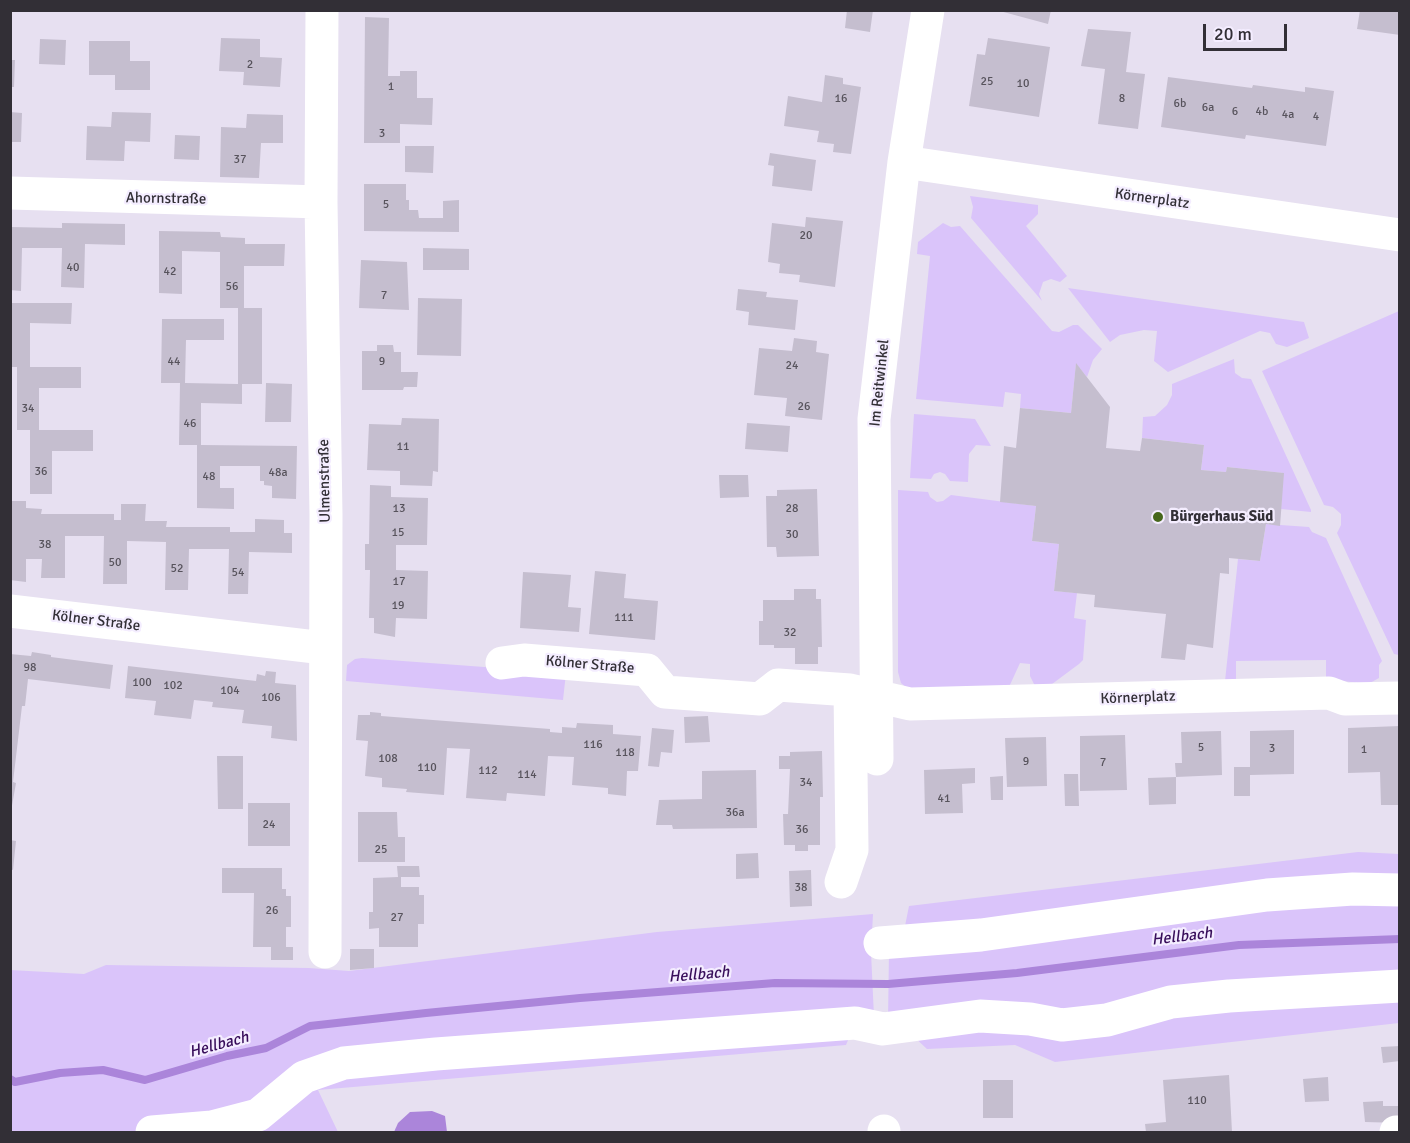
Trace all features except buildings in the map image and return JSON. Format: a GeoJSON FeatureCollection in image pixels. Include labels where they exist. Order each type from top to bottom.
{"type":"FeatureCollection","features":[{"type":"Feature","properties":{"kind":"street","name":"Ulmenstraße"},"geometry":{"type":"LineString","coordinates":[[321,10],[321,202],[326,515],[325,952]]}},
{"type":"Feature","properties":{"kind":"street","name":"Im Reitwinkel"},"geometry":{"type":"LineString","coordinates":[[877,759],[863,694],[874,419],[904,162],[928,10]]}},
{"type":"Feature","properties":{"kind":"street","name":"Körnerplatz"},"geometry":{"type":"LineString","coordinates":[[904,162],[1400,235]]}},
{"type":"Feature","properties":{"kind":"street","name":"Ahornstraße"},"geometry":{"type":"LineString","coordinates":[[10,193],[321,202]]}},
{"type":"Feature","properties":{"kind":"street","name":"Kölner Straße"},"geometry":{"type":"LineString","coordinates":[[10,611],[324,648]]}},
{"type":"Feature","properties":{"kind":"street","name":"Kölner Straße"},"geometry":{"type":"LineString","coordinates":[[502,663],[524,660],[647,670],[665,692],[760,699],[778,685],[863,694]]}},
{"type":"Feature","properties":{"kind":"street","name":"Körnerplatz"},"geometry":{"type":"LineString","coordinates":[[863,694],[910,704],[1329,693],[1345,699],[1400,698]]}},
{"type":"Feature","properties":{"kind":"street"},"geometry":{"type":"LineString","coordinates":[[841,882],[852,850],[863,694]]}},
{"type":"Feature","properties":{"kind":"street"},"geometry":{"type":"LineString","coordinates":[[880,943],[981,935],[1267,894],[1353,889],[1400,890]]}},
{"type":"Feature","properties":{"kind":"street"},"geometry":{"type":"LineString","coordinates":[[152,1132],[212,1127],[258,1115],[304,1077],[344,1063],[855,1023],[883,1029],[980,1016],[1030,1019],[1062,1025],[1107,1020],[1171,1002],[1229,996],[1400,986]]}},
{"type":"Feature","properties":{"kind":"shaded area"},"geometry":{"type":"Polygon","coordinates":[[[970,196],[1038,205],[1038,214],[1026,226],[1067,276],[1060,282],[1051,279],[1043,282],[1039,294],[1042,301],[971,218],[973,207],[970,196]]]}},
{"type":"Feature","properties":{"kind":"shaded area"},"geometry":{"type":"Polygon","coordinates":[[[943,223],[951,227],[960,226],[1052,331],[1059,332],[1078,325],[1102,349],[1093,360],[1087,377],[1076,364],[1071,413],[1020,408],[1021,394],[1005,392],[1003,407],[916,399],[930,256],[917,254],[918,242],[943,223]]]}},
{"type":"Feature","properties":{"kind":"shaded area"},"geometry":{"type":"Polygon","coordinates":[[[1068,288],[1304,322],[1309,338],[1287,347],[1276,344],[1270,333],[1260,331],[1168,372],[1154,361],[1157,331],[1144,330],[1120,335],[1110,342],[1068,288]]]}},
{"type":"Feature","properties":{"kind":"shaded area"},"geometry":{"type":"Polygon","coordinates":[[[1399,311],[1399,655],[1394,654],[1337,533],[1341,525],[1341,514],[1333,507],[1324,505],[1262,371],[1399,311]]]}},
{"type":"Feature","properties":{"kind":"shaded area"},"geometry":{"type":"Polygon","coordinates":[[[1234,359],[1235,373],[1242,378],[1251,379],[1311,512],[1281,509],[1283,473],[1227,467],[1226,472],[1201,470],[1204,445],[1142,438],[1143,417],[1155,416],[1167,405],[1172,395],[1172,384],[1234,359]]]}},
{"type":"Feature","properties":{"kind":"shaded area"},"geometry":{"type":"Polygon","coordinates":[[[914,414],[975,419],[991,446],[976,445],[969,454],[968,482],[950,481],[945,474],[940,472],[934,474],[931,479],[910,478],[914,414]]]}},
{"type":"Feature","properties":{"kind":"shaded area"},"geometry":{"type":"Polygon","coordinates":[[[898,490],[928,492],[930,497],[937,502],[951,495],[1036,506],[1032,541],[1059,544],[1054,591],[1077,593],[1074,618],[1086,620],[1083,660],[1048,687],[1035,686],[1030,676],[1030,664],[1020,663],[1009,687],[908,689],[901,683],[898,672],[898,490]]]}},
{"type":"Feature","properties":{"kind":"shaded area"},"geometry":{"type":"Polygon","coordinates":[[[1266,524],[1309,527],[1312,532],[1326,538],[1382,661],[1379,665],[1379,678],[1368,684],[1326,679],[1326,660],[1236,661],[1236,681],[1225,681],[1238,559],[1260,561],[1266,524]]]}},
{"type":"Feature","properties":{"kind":"shaded area"},"geometry":{"type":"Polygon","coordinates":[[[355,659],[566,673],[563,700],[346,681],[347,665],[355,659]]]}},
{"type":"Feature","properties":{"kind":"shaded area"},"geometry":{"type":"Polygon","coordinates":[[[1358,852],[1399,854],[1399,1023],[1055,1062],[1015,1045],[927,1049],[911,1034],[888,1021],[889,951],[904,931],[909,906],[1358,852]]]}},
{"type":"Feature","properties":{"kind":"shaded area"},"geometry":{"type":"Polygon","coordinates":[[[873,914],[871,952],[874,1017],[855,1023],[846,1045],[318,1090],[338,1132],[11,1132],[10,970],[84,974],[106,965],[309,968],[349,971],[657,932],[873,914]]]}},
{"type":"Feature","properties":{"kind":"shaded area"},"geometry":{"type":"Polygon","coordinates":[[[432,1111],[445,1116],[447,1132],[394,1132],[398,1123],[410,1112],[432,1111]]]}},
{"type":"Feature","properties":{"kind":"waterway","name":"Hellbach"},"geometry":{"type":"LineString","coordinates":[[10,1079],[15,1082],[60,1073],[103,1070],[145,1080],[227,1056],[266,1048],[310,1026],[426,1013],[775,983],[888,984],[1017,973],[1239,945],[1400,939]]}},
{"type":"Feature","properties":{"kind":"place","name":"Bürgerhaus Süd"},"geometry":{"type":"Point","coordinates":[1158,517]}}]}
